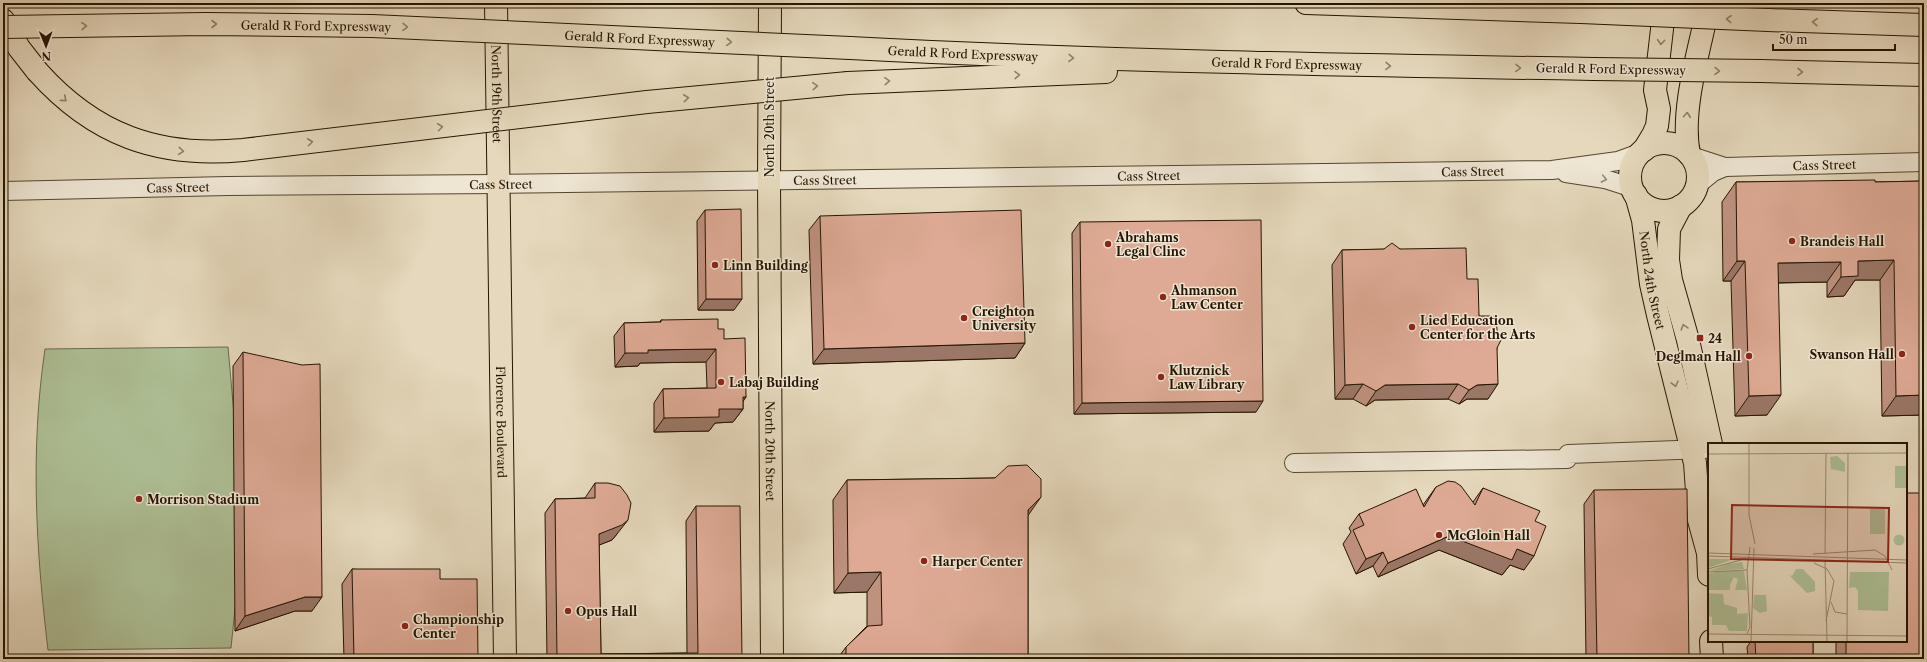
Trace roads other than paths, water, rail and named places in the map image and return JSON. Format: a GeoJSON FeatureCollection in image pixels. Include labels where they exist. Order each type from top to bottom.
{"type":"FeatureCollection","features":[{"type":"Feature","properties":{"kind":"main road","name":"North 19th Street"},"geometry":{"type":"LineString","coordinates":[[496,3],[498,184]]}},
{"type":"Feature","properties":{"kind":"main road","name":"North 20th Street"},"geometry":{"type":"LineString","coordinates":[[770,3],[768,180],[772,659]]}},
{"type":"Feature","properties":{"kind":"main road"},"geometry":{"type":"LineString","coordinates":[[1306,3],[1924,25]]}},
{"type":"Feature","properties":{"kind":"main road"},"geometry":{"type":"LineString","coordinates":[[1618,161],[1629,150],[1635,140],[1655,90],[1665,3]]}},
{"type":"Feature","properties":{"kind":"main road"},"geometry":{"type":"LineString","coordinates":[[1655,90],[1659,109],[1657,126],[1654,135],[1631,170],[1634,192],[1643,203],[1652,208],[1672,210],[1681,206],[1694,193],[1697,185],[1698,175],[1696,165],[1690,155],[1686,140],[1687,108],[1709,3]]}},
{"type":"Feature","properties":{"kind":"main road"},"geometry":{"type":"LineString","coordinates":[[1581,12],[1733,3]]}},
{"type":"Feature","properties":{"kind":"main road"},"geometry":{"type":"LineString","coordinates":[[3,20],[20,48],[37,71],[67,102],[102,124],[149,145],[196,152],[243,150],[647,102],[848,83],[964,77],[1307,65]]}},
{"type":"Feature","properties":{"kind":"main road","name":"Gerald R Ford Expressway"},"geometry":{"type":"LineString","coordinates":[[3,27],[247,24],[364,26],[1042,57],[1307,65],[1760,71],[1924,75]]}},
{"type":"Feature","properties":{"kind":"main road"},"geometry":{"type":"LineString","coordinates":[[1642,152],[1652,145],[1662,143],[1681,148],[1690,155]]}},
{"type":"Feature","properties":{"kind":"main road","name":"Florence Boulevard"},"geometry":{"type":"LineString","coordinates":[[498,184],[505,659]]}},
{"type":"Feature","properties":{"kind":"main road","name":"North 24th Street"},"geometry":{"type":"LineString","coordinates":[[1634,192],[1643,220],[1651,284],[1658,315],[1704,448]]}},
{"type":"Feature","properties":{"kind":"main road","name":"North 24th Street"},"geometry":{"type":"LineString","coordinates":[[1681,206],[1669,229],[1668,260],[1671,280],[1688,340],[1704,448],[1697,475],[1700,520],[1708,548]]}},
{"type":"Feature","properties":{"kind":"main road"},"geometry":{"type":"LineString","coordinates":[[1711,642],[1712,659]]}},
{"type":"Feature","properties":{"kind":"street"},"geometry":{"type":"LineString","coordinates":[[1552,170],[1618,161],[1642,152]]}},
{"type":"Feature","properties":{"kind":"street","name":"Cass Street"},"geometry":{"type":"LineString","coordinates":[[1690,155],[1725,167],[1924,162]]}},
{"type":"Feature","properties":{"kind":"street","name":"Cass Street"},"geometry":{"type":"LineString","coordinates":[[1697,185],[1713,172],[1725,167]]}},
{"type":"Feature","properties":{"kind":"street","name":"Cass Street"},"geometry":{"type":"LineString","coordinates":[[3,191],[228,186],[498,184],[1552,170]]}},
{"type":"Feature","properties":{"kind":"street"},"geometry":{"type":"LineString","coordinates":[[1552,170],[1605,179],[1634,192]]}},
{"type":"Feature","properties":{"kind":"street"},"geometry":{"type":"LineString","coordinates":[[1294,463],[1567,459],[1568,454],[1704,448]]}},
{"type":"Feature","properties":{"kind":"place","name":"Brandeis Hall"},"geometry":{"type":"Point","coordinates":[1792,241]}},
{"type":"Feature","properties":{"kind":"place","name":"Abrahams Legal Clinc"},"geometry":{"type":"Point","coordinates":[1108,244]}},
{"type":"Feature","properties":{"kind":"place","name":"Linn Building"},"geometry":{"type":"Point","coordinates":[715,265]}},
{"type":"Feature","properties":{"kind":"place","name":"Ahmanson Law Center"},"geometry":{"type":"Point","coordinates":[1163,297]}},
{"type":"Feature","properties":{"kind":"place","name":"Creighton University"},"geometry":{"type":"Point","coordinates":[964,318]}},
{"type":"Feature","properties":{"kind":"place","name":"Lied Education Center for the Arts"},"geometry":{"type":"Point","coordinates":[1412,327]}},
{"type":"Feature","properties":{"kind":"place","name":"24"},"geometry":{"type":"Point","coordinates":[1700,338]}},
{"type":"Feature","properties":{"kind":"place","name":"Swanson Hall"},"geometry":{"type":"Point","coordinates":[1902,354]}},
{"type":"Feature","properties":{"kind":"place","name":"Deglman Hall"},"geometry":{"type":"Point","coordinates":[1749,356]}},
{"type":"Feature","properties":{"kind":"place","name":"Klutznick Law Library"},"geometry":{"type":"Point","coordinates":[1161,377]}},
{"type":"Feature","properties":{"kind":"place","name":"Labaj Building"},"geometry":{"type":"Point","coordinates":[721,382]}},
{"type":"Feature","properties":{"kind":"place","name":"Morrison Stadium"},"geometry":{"type":"Point","coordinates":[139,499]}},
{"type":"Feature","properties":{"kind":"place","name":"McGloin Hall"},"geometry":{"type":"Point","coordinates":[1439,535]}},
{"type":"Feature","properties":{"kind":"place","name":"Harper Center"},"geometry":{"type":"Point","coordinates":[924,561]}},
{"type":"Feature","properties":{"kind":"place","name":"Opus Hall"},"geometry":{"type":"Point","coordinates":[568,611]}},
{"type":"Feature","properties":{"kind":"place","name":"Championship Center"},"geometry":{"type":"Point","coordinates":[405,626]}}]}
